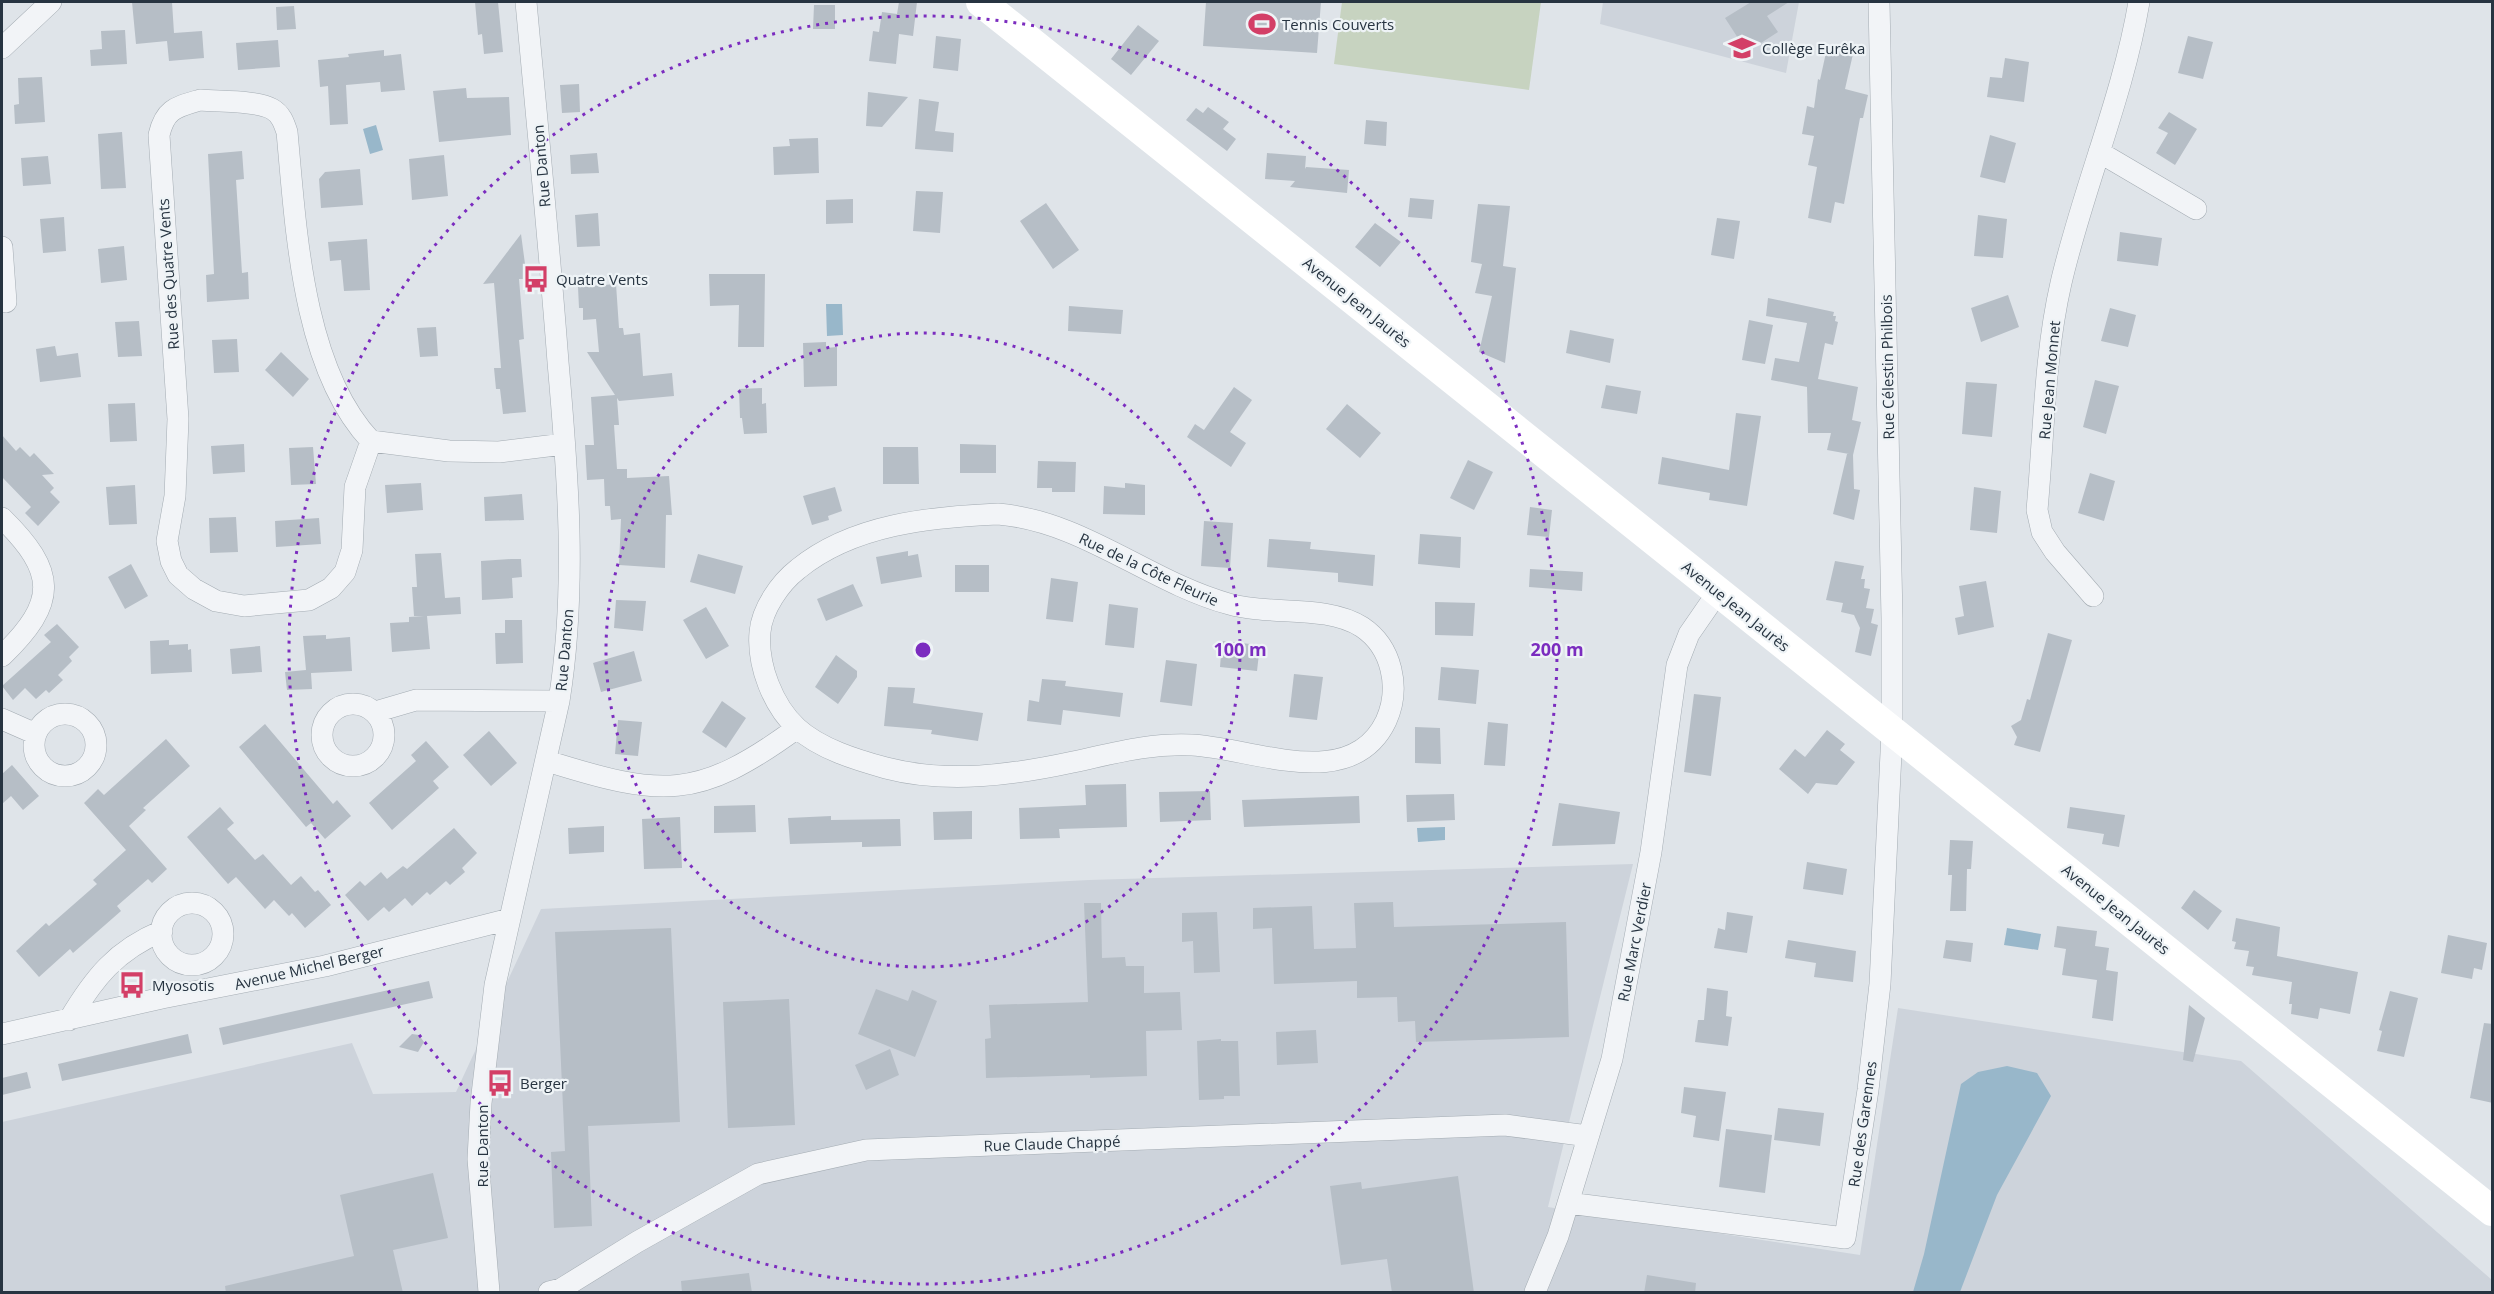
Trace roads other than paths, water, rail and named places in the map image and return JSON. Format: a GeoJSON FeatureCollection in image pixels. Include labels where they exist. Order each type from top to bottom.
{"type":"FeatureCollection","features":[{"type":"Feature","properties":{"kind":"main road","name":"Avenue Jean Jaurès"},"geometry":{"type":"LineString","coordinates":[[981,2],[2493,1210]]}},
{"type":"Feature","properties":{"kind":"street"},"geometry":{"type":"LineString","coordinates":[[2,48],[51,2]]}},
{"type":"Feature","properties":{"kind":"street","name":"Rue Danton"},"geometry":{"type":"LineString","coordinates":[[489,1293],[478,1159],[481,1102],[495,986],[559,701],[571,573],[550,258],[526,2]]}},
{"type":"Feature","properties":{"kind":"street","name":"Rue Célestin Philbois"},"geometry":{"type":"LineString","coordinates":[[1879,2],[1892,618],[1892,732]]}},
{"type":"Feature","properties":{"kind":"street","name":"Rue Jean Monnet"},"geometry":{"type":"LineString","coordinates":[[2093,596],[2055,552],[2042,532],[2037,510],[2052,331],[2077,220],[2132,41],[2139,2]]}},
{"type":"Feature","properties":{"kind":"street","name":"Rue des Quatre Vents"},"geometry":{"type":"LineString","coordinates":[[200,100],[260,105],[272,109],[282,117],[287,132],[298,248],[325,362],[354,422],[371,441],[355,487],[352,550],[345,572],[331,588],[309,600],[244,606],[216,601],[194,589],[178,575],[171,561],[167,542],[175,496],[178,419],[159,135],[163,121],[170,111],[200,100]]}},
{"type":"Feature","properties":{"kind":"street"},"geometry":{"type":"LineString","coordinates":[[2099,152],[2196,209]]}},
{"type":"Feature","properties":{"kind":"street"},"geometry":{"type":"LineString","coordinates":[[2,247],[6,302]]}},
{"type":"Feature","properties":{"kind":"street"},"geometry":{"type":"LineString","coordinates":[[371,441],[449,451],[499,452],[564,444]]}},
{"type":"Feature","properties":{"kind":"street","name":"Rue de la Côte Fleurie"},"geometry":{"type":"LineString","coordinates":[[999,514],[1026,517],[1045,523],[1071,533],[1196,593],[1245,609],[1327,614],[1345,619],[1364,628],[1386,654],[1392,670],[1394,691],[1385,723],[1373,739],[1344,759],[1327,763],[1309,763],[1227,748],[1158,745],[1134,747],[1073,762],[1007,774],[929,775],[888,768],[828,748],[796,728],[776,703],[767,681],[762,657],[760,632],[766,611],[779,588],[798,568],[842,543],[910,521],[960,516],[999,514]]}},
{"type":"Feature","properties":{"kind":"street"},"geometry":{"type":"LineString","coordinates":[[2,518],[31,550],[40,568],[45,586],[43,601],[37,616],[2,656]]}},
{"type":"Feature","properties":{"kind":"street","name":"Rue Marc Verdier"},"geometry":{"type":"LineString","coordinates":[[1535,1293],[1558,1236],[1612,1059],[1644,893],[1677,665],[1689,634],[1718,592]]}},
{"type":"Feature","properties":{"kind":"street"},"geometry":{"type":"LineString","coordinates":[[375,712],[416,700],[559,701]]}},
{"type":"Feature","properties":{"kind":"street"},"geometry":{"type":"LineString","coordinates":[[2,719],[36,734]]}},
{"type":"Feature","properties":{"kind":"street"},"geometry":{"type":"LineString","coordinates":[[547,761],[621,782],[649,787],[676,787],[702,782],[730,771],[761,753],[796,728]]}},
{"type":"Feature","properties":{"kind":"street","name":"Rue des Garennes"},"geometry":{"type":"LineString","coordinates":[[1568,1203],[1845,1238],[1868,1090],[1880,984],[1892,732]]}},
{"type":"Feature","properties":{"kind":"street","name":"Avenue Michel Berger"},"geometry":{"type":"LineString","coordinates":[[2,1034],[162,998],[325,966],[510,919]]}},
{"type":"Feature","properties":{"kind":"street"},"geometry":{"type":"LineString","coordinates":[[69,1020],[98,975],[119,955],[140,940],[162,931]]}},
{"type":"Feature","properties":{"kind":"street","name":"Rue Claude Chappé"},"geometry":{"type":"LineString","coordinates":[[549,1293],[758,1174],[866,1150],[1505,1125],[1588,1136]]}},
{"type":"Feature","properties":{"kind":"water"},"geometry":{"type":"Polygon","coordinates":[[[376,125],[383,150],[370,154],[363,129],[376,125]]]}},
{"type":"Feature","properties":{"kind":"water"},"geometry":{"type":"Polygon","coordinates":[[[826,304],[842,304],[843,335],[827,336],[826,304]]]}},
{"type":"Feature","properties":{"kind":"water"},"geometry":{"type":"Polygon","coordinates":[[[1445,827],[1445,840],[1418,842],[1417,828],[1445,827]]]}},
{"type":"Feature","properties":{"kind":"water"},"geometry":{"type":"Polygon","coordinates":[[[2007,928],[2041,934],[2038,950],[2004,945],[2007,928]]]}},
{"type":"Feature","properties":{"kind":"water"},"geometry":{"type":"Polygon","coordinates":[[[2007,1066],[2037,1073],[2051,1096],[1997,1195],[1960,1292],[1913,1292],[1924,1254],[1961,1084],[1978,1072],[2007,1066]]]}},
{"type":"Feature","properties":{"kind":"place","name":"Tennis Couverts"},"geometry":{"type":"Point","coordinates":[1262,24]}},
{"type":"Feature","properties":{"kind":"place","name":"Collège Eurêka"},"geometry":{"type":"Point","coordinates":[1742,48]}},
{"type":"Feature","properties":{"kind":"place","name":"Quatre Vents"},"geometry":{"type":"Point","coordinates":[536,279]}},
{"type":"Feature","properties":{"kind":"place","name":"Myosotis"},"geometry":{"type":"Point","coordinates":[132,985]}},
{"type":"Feature","properties":{"kind":"place","name":"Berger"},"geometry":{"type":"Point","coordinates":[500,1083]}}]}
